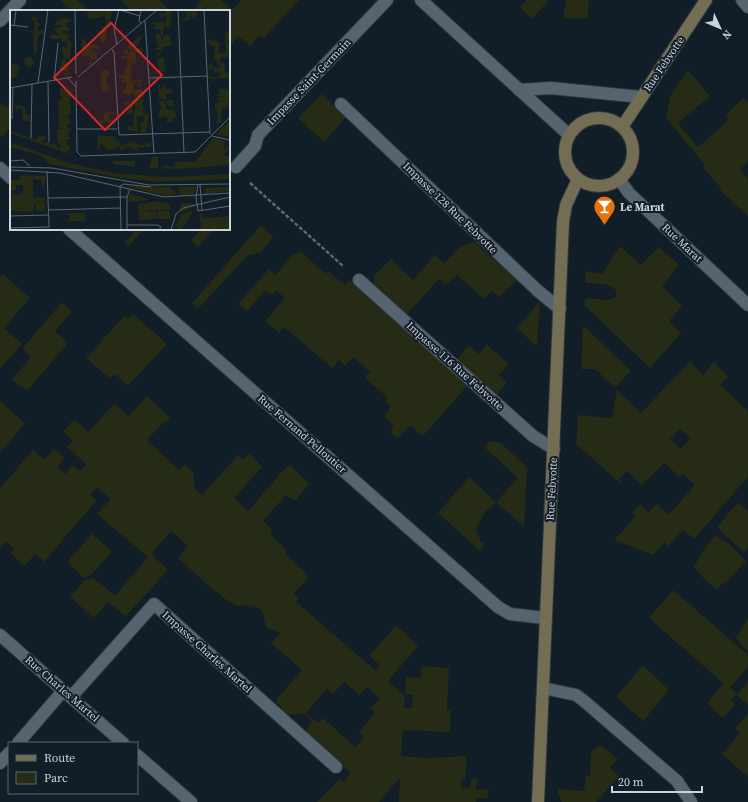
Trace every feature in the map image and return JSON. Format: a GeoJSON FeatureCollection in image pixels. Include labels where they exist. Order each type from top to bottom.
{"type":"FeatureCollection","features":[{"type":"Feature","properties":{"kind":"street"},"geometry":{"type":"LineString","coordinates":[[10,10],[20,0]]}},
{"type":"Feature","properties":{"kind":"street","name":"Impasse Saint-Germain"},"geometry":{"type":"LineString","coordinates":[[236,167],[255,146],[258,135],[386,0]]}},
{"type":"Feature","properties":{"kind":"street"},"geometry":{"type":"LineString","coordinates":[[421,0],[569,135]]}},
{"type":"Feature","properties":{"kind":"street","name":"Rue Febvotte"},"geometry":{"type":"LineString","coordinates":[[622,127],[706,0]]}},
{"type":"Feature","properties":{"kind":"street"},"geometry":{"type":"LineString","coordinates":[[742,0],[748,8]]}},
{"type":"Feature","properties":{"kind":"street"},"geometry":{"type":"LineString","coordinates":[[0,21],[10,10]]}},
{"type":"Feature","properties":{"kind":"street"},"geometry":{"type":"LineString","coordinates":[[519,90],[551,88],[641,97]]}},
{"type":"Feature","properties":{"kind":"street","name":"Impasse 128 Rue Febvotte"},"geometry":{"type":"LineString","coordinates":[[341,104],[537,290],[560,309]]}},
{"type":"Feature","properties":{"kind":"street"},"geometry":{"type":"LineString","coordinates":[[594,118],[614,121],[622,127],[628,135],[632,154],[631,163],[626,172],[619,179],[609,184],[598,186],[587,184],[578,179],[569,167],[564,154],[565,144],[569,135],[584,121],[594,118]]}},
{"type":"Feature","properties":{"kind":"street"},"geometry":{"type":"LineString","coordinates":[[0,168],[10,177]]}},
{"type":"Feature","properties":{"kind":"street","name":"Rue Febvotte"},"geometry":{"type":"LineString","coordinates":[[538,802],[563,222],[566,205],[578,179]]}},
{"type":"Feature","properties":{"kind":"street","name":"Rue Marat"},"geometry":{"type":"LineString","coordinates":[[619,179],[632,196],[748,305]]}},
{"type":"Feature","properties":{"kind":"street","name":"Rue Fernand Pelloutier"},"geometry":{"type":"LineString","coordinates":[[70,230],[498,607],[510,614],[545,618]]}},
{"type":"Feature","properties":{"kind":"street","name":"Impasse 116 Rue Febvotte"},"geometry":{"type":"LineString","coordinates":[[359,280],[533,436],[554,449]]}},
{"type":"Feature","properties":{"kind":"street","name":"Impasse Charles Martel"},"geometry":{"type":"LineString","coordinates":[[67,694],[154,604],[336,767]]}},
{"type":"Feature","properties":{"kind":"street","name":"Rue Charles Martel"},"geometry":{"type":"LineString","coordinates":[[0,635],[122,742]]}},
{"type":"Feature","properties":{"kind":"street"},"geometry":{"type":"LineString","coordinates":[[543,688],[576,695],[584,701],[678,781],[691,802]]}},
{"type":"Feature","properties":{"kind":"street"},"geometry":{"type":"LineString","coordinates":[[19,742],[67,694]]}},
{"type":"Feature","properties":{"kind":"street"},"geometry":{"type":"LineString","coordinates":[[0,763],[8,754]]}},
{"type":"Feature","properties":{"kind":"street"},"geometry":{"type":"LineString","coordinates":[[138,756],[191,802]]}},
{"type":"Feature","properties":{"kind":"path"},"geometry":{"type":"LineString","coordinates":[[236,167],[243,177],[359,280]]}},
{"type":"Feature","properties":{"kind":"green space"},"geometry":{"type":"Polygon","coordinates":[[[60,0],[77,0],[88,10],[70,10],[60,0]]]}},
{"type":"Feature","properties":{"kind":"green space"},"geometry":{"type":"Polygon","coordinates":[[[121,0],[159,0],[168,9],[167,10],[130,10],[121,0]]]}},
{"type":"Feature","properties":{"kind":"green space"},"geometry":{"type":"Polygon","coordinates":[[[202,0],[221,0],[232,10],[242,0],[299,0],[263,39],[259,36],[250,46],[238,36],[232,44],[230,42],[230,10],[198,10],[195,8],[202,0]]]}},
{"type":"Feature","properties":{"kind":"green space"},"geometry":{"type":"Polygon","coordinates":[[[526,0],[549,0],[532,19],[520,7],[526,0]]]}},
{"type":"Feature","properties":{"kind":"green space"},"geometry":{"type":"Polygon","coordinates":[[[566,0],[589,0],[588,19],[563,18],[566,0]]]}},
{"type":"Feature","properties":{"kind":"green space"},"geometry":{"type":"Polygon","coordinates":[[[688,70],[710,96],[678,123],[698,147],[729,120],[726,115],[743,98],[748,102],[748,161],[740,170],[748,179],[748,216],[720,190],[721,188],[703,168],[705,165],[666,118],[670,96],[688,70]]]}},
{"type":"Feature","properties":{"kind":"green space"},"geometry":{"type":"Polygon","coordinates":[[[322,94],[346,117],[324,142],[298,118],[322,94]]]}},
{"type":"Feature","properties":{"kind":"green space"},"geometry":{"type":"Polygon","coordinates":[[[0,102],[7,108],[10,104],[10,128],[2,137],[0,135],[0,102]]]}},
{"type":"Feature","properties":{"kind":"green space"},"geometry":{"type":"Polygon","coordinates":[[[261,225],[273,237],[261,252],[248,255],[198,309],[192,303],[261,225]]]}},
{"type":"Feature","properties":{"kind":"green space"},"geometry":{"type":"Polygon","coordinates":[[[135,230],[143,230],[128,247],[125,242],[135,230]]]}},
{"type":"Feature","properties":{"kind":"green space"},"geometry":{"type":"Polygon","coordinates":[[[200,230],[213,230],[198,247],[191,240],[200,230]]]}},
{"type":"Feature","properties":{"kind":"green space"},"geometry":{"type":"Polygon","coordinates":[[[474,242],[517,280],[499,297],[492,291],[484,299],[457,275],[446,285],[439,279],[407,314],[374,283],[374,276],[391,259],[413,280],[435,255],[444,263],[461,246],[474,242]]]}},
{"type":"Feature","properties":{"kind":"green space"},"geometry":{"type":"Polygon","coordinates":[[[620,246],[641,265],[659,247],[679,265],[662,286],[682,306],[669,321],[681,333],[650,368],[584,305],[585,298],[608,300],[616,297],[616,292],[611,286],[585,283],[586,271],[602,274],[620,246]]]}},
{"type":"Feature","properties":{"kind":"green space"},"geometry":{"type":"Polygon","coordinates":[[[301,252],[326,274],[328,271],[345,285],[349,280],[467,386],[423,436],[410,425],[398,439],[390,432],[394,426],[384,416],[391,406],[385,401],[388,398],[365,378],[370,372],[353,357],[345,366],[339,360],[332,368],[284,327],[279,333],[265,321],[285,298],[277,291],[272,295],[265,291],[247,311],[238,304],[269,269],[275,275],[294,254],[301,252]]]}},
{"type":"Feature","properties":{"kind":"green space"},"geometry":{"type":"Polygon","coordinates":[[[3,274],[30,298],[4,328],[22,344],[0,369],[0,277],[3,274]]]}},
{"type":"Feature","properties":{"kind":"green space"},"geometry":{"type":"Polygon","coordinates":[[[540,301],[537,347],[517,328],[540,301]]]}},
{"type":"Feature","properties":{"kind":"green space"},"geometry":{"type":"Polygon","coordinates":[[[62,302],[72,312],[55,331],[68,343],[27,391],[12,379],[31,357],[22,349],[62,302]]]}},
{"type":"Feature","properties":{"kind":"green space"},"geometry":{"type":"Polygon","coordinates":[[[133,314],[167,344],[128,386],[115,374],[110,378],[107,376],[86,358],[125,315],[129,319],[133,314]]]}},
{"type":"Feature","properties":{"kind":"green space"},"geometry":{"type":"Polygon","coordinates":[[[583,325],[631,371],[615,388],[595,369],[581,369],[583,325]]]}},
{"type":"Feature","properties":{"kind":"green space"},"geometry":{"type":"Polygon","coordinates":[[[486,344],[509,364],[499,375],[507,383],[496,395],[459,361],[458,358],[469,345],[479,354],[486,344]]]}},
{"type":"Feature","properties":{"kind":"green space"},"geometry":{"type":"Polygon","coordinates":[[[690,361],[703,375],[714,362],[728,377],[720,385],[748,411],[748,477],[694,539],[683,530],[668,546],[664,543],[653,555],[614,540],[636,516],[632,513],[640,504],[649,512],[657,504],[669,514],[695,485],[683,474],[680,477],[664,463],[642,485],[627,471],[619,479],[621,482],[620,483],[576,444],[578,415],[612,418],[617,390],[641,413],[690,361]],[[680,429],[670,439],[681,449],[690,438],[680,429]]]}},
{"type":"Feature","properties":{"kind":"green space"},"geometry":{"type":"Polygon","coordinates":[[[147,396],[170,418],[165,423],[164,422],[147,440],[179,470],[185,464],[194,474],[195,489],[202,495],[238,455],[243,460],[249,453],[262,467],[234,498],[248,511],[287,466],[288,467],[290,465],[309,483],[295,501],[286,495],[263,521],[271,528],[271,535],[287,550],[285,553],[309,576],[294,594],[299,599],[296,602],[375,670],[380,665],[369,656],[396,625],[418,646],[388,681],[405,696],[404,708],[412,708],[413,695],[405,694],[406,677],[421,678],[422,666],[449,668],[447,709],[451,710],[450,732],[403,730],[401,756],[426,758],[467,756],[465,779],[461,779],[461,788],[470,787],[471,779],[477,779],[476,789],[489,790],[487,798],[476,798],[476,802],[399,802],[400,778],[379,802],[317,802],[339,779],[343,782],[351,773],[305,732],[312,721],[305,714],[286,715],[276,700],[302,670],[271,643],[280,633],[266,627],[263,614],[260,610],[252,606],[239,606],[233,604],[211,588],[178,558],[188,546],[171,531],[151,554],[168,570],[126,616],[108,602],[94,618],[70,597],[84,581],[92,577],[115,596],[148,557],[97,514],[111,499],[97,487],[90,495],[96,501],[44,562],[35,554],[25,566],[10,553],[14,549],[6,542],[0,548],[0,488],[33,450],[44,460],[54,449],[64,458],[57,467],[65,474],[73,465],[80,471],[86,464],[67,447],[73,441],[63,432],[74,419],[89,432],[114,403],[129,416],[147,396]],[[344,682],[333,694],[327,689],[306,713],[318,723],[323,718],[355,747],[364,737],[359,732],[375,713],[371,708],[380,699],[367,687],[360,695],[344,682]]]}},
{"type":"Feature","properties":{"kind":"green space"},"geometry":{"type":"Polygon","coordinates":[[[0,401],[25,423],[0,453],[0,401]]]}},
{"type":"Feature","properties":{"kind":"green space"},"geometry":{"type":"Polygon","coordinates":[[[490,441],[501,443],[527,467],[524,527],[496,502],[518,478],[484,447],[490,441]]]}},
{"type":"Feature","properties":{"kind":"green space"},"geometry":{"type":"Polygon","coordinates":[[[469,477],[496,502],[485,512],[476,529],[481,542],[485,543],[480,551],[438,513],[469,477]]]}},
{"type":"Feature","properties":{"kind":"green space"},"geometry":{"type":"Polygon","coordinates":[[[738,502],[748,511],[748,548],[744,552],[720,531],[718,526],[738,502]]]}},
{"type":"Feature","properties":{"kind":"green space"},"geometry":{"type":"Polygon","coordinates":[[[92,534],[112,551],[93,573],[84,578],[67,562],[92,534]]]}},
{"type":"Feature","properties":{"kind":"green space"},"geometry":{"type":"Polygon","coordinates":[[[715,535],[728,543],[746,561],[726,583],[724,582],[717,590],[705,580],[694,567],[702,552],[715,535]]]}},
{"type":"Feature","properties":{"kind":"green space"},"geometry":{"type":"Polygon","coordinates":[[[673,590],[748,655],[748,667],[730,688],[737,694],[748,681],[748,705],[736,694],[731,701],[735,704],[723,718],[707,703],[723,683],[649,618],[673,590]]]}},
{"type":"Feature","properties":{"kind":"green space"},"geometry":{"type":"Polygon","coordinates":[[[748,619],[748,651],[741,645],[736,637],[748,619]]]}},
{"type":"Feature","properties":{"kind":"green space"},"geometry":{"type":"Polygon","coordinates":[[[643,665],[669,690],[643,721],[616,697],[643,665]]]}},
{"type":"Feature","properties":{"kind":"green space"},"geometry":{"type":"Polygon","coordinates":[[[748,714],[748,777],[722,754],[740,733],[735,728],[748,714]]]}},
{"type":"Feature","properties":{"kind":"green space"},"geometry":{"type":"Polygon","coordinates":[[[601,745],[618,759],[610,768],[619,776],[596,802],[562,802],[558,794],[558,789],[584,791],[586,776],[590,776],[591,752],[601,745]]]}},
{"type":"Feature","properties":{"kind":"place","name":"Le Marat"},"geometry":{"type":"Point","coordinates":[604,226]}}]}
